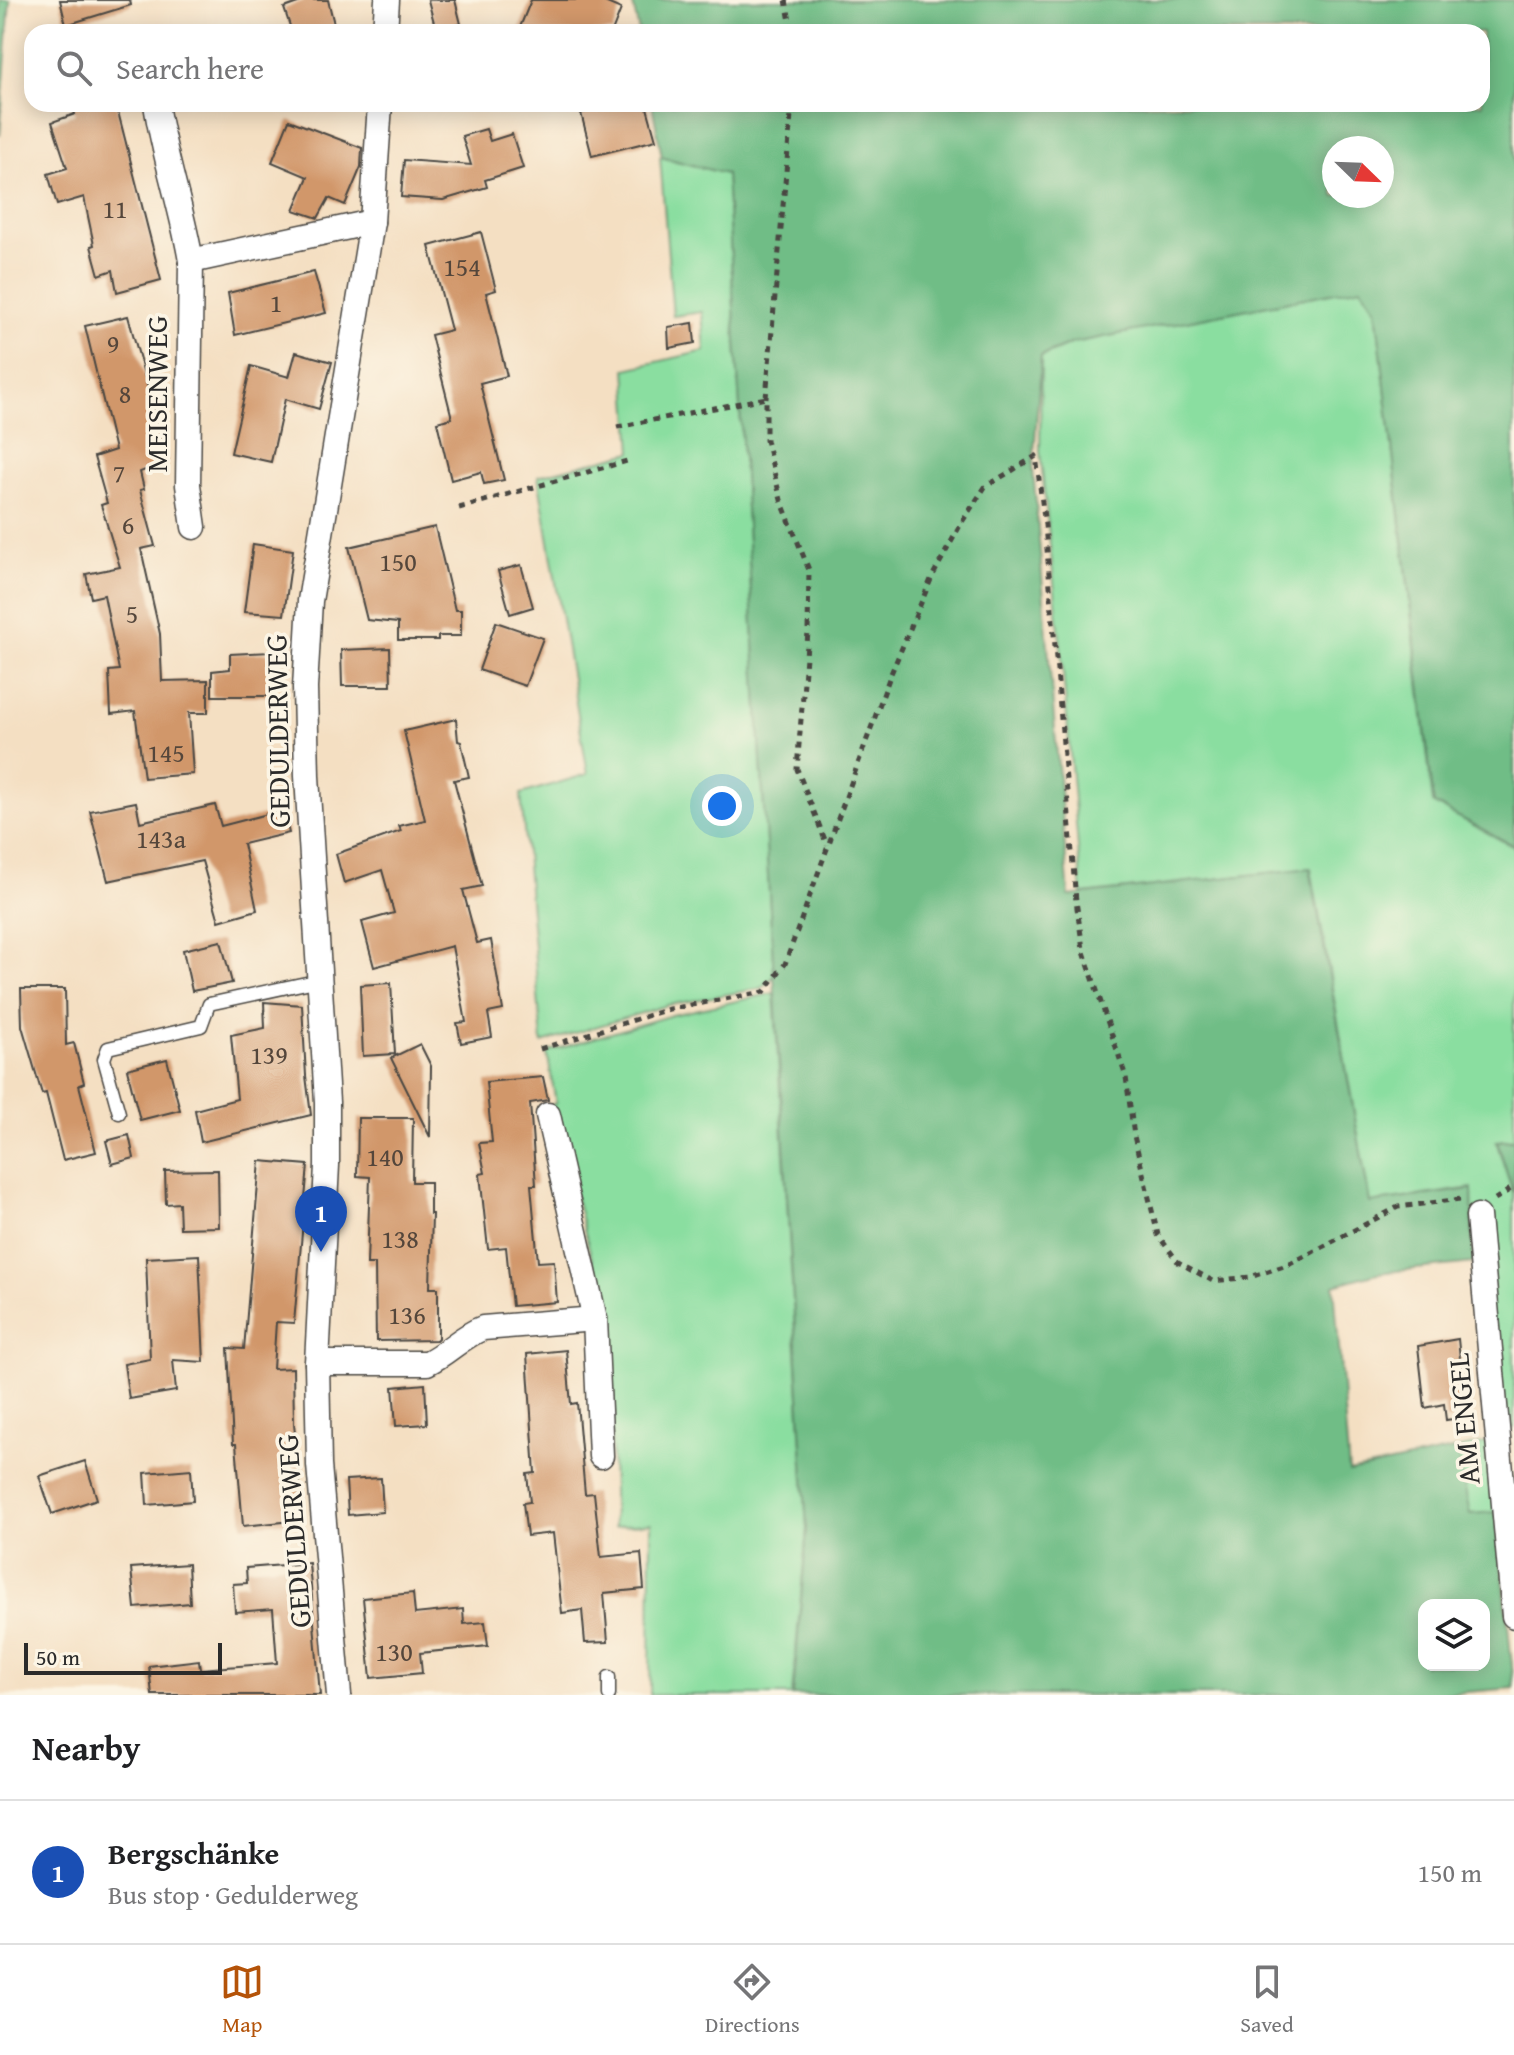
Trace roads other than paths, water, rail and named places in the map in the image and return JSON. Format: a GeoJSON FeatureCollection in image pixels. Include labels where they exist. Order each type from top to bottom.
{"type":"FeatureCollection","features":[{"type":"Feature","properties":{"kind":"street"},"geometry":{"type":"LineString","coordinates":[[386,24],[387,0]]}},
{"type":"Feature","properties":{"kind":"street","name":"MEISENWEG"},"geometry":{"type":"LineString","coordinates":[[157,112],[191,261],[188,485],[194,527]]}},
{"type":"Feature","properties":{"kind":"street","name":"GEDULDERWEG"},"geometry":{"type":"LineString","coordinates":[[339,1695],[319,1465],[317,1363],[327,1165],[327,1102],[307,776],[307,640],[310,601],[372,222],[379,112]]}},
{"type":"Feature","properties":{"kind":"street"},"geometry":{"type":"LineString","coordinates":[[191,261],[372,222]]}},
{"type":"Feature","properties":{"kind":"street"},"geometry":{"type":"LineString","coordinates":[[548,1115],[595,1319],[601,1456]]}},
{"type":"Feature","properties":{"kind":"street","name":"AM ENGEL"},"geometry":{"type":"LineString","coordinates":[[1478,1216],[1514,1616]]}},
{"type":"Feature","properties":{"kind":"street"},"geometry":{"type":"LineString","coordinates":[[317,1363],[427,1363],[440,1357],[468,1334],[483,1328],[595,1319]]}},
{"type":"Feature","properties":{"kind":"lane"},"geometry":{"type":"LineString","coordinates":[[119,1113],[104,1059],[108,1048],[201,1026],[209,1004],[320,980]]}},
{"type":"Feature","properties":{"kind":"lane"},"geometry":{"type":"LineString","coordinates":[[609,1677],[609,1695]]}},
{"type":"Feature","properties":{"kind":"place","name":"Bergschänke"},"geometry":{"type":"Point","coordinates":[321,1252]}}]}
